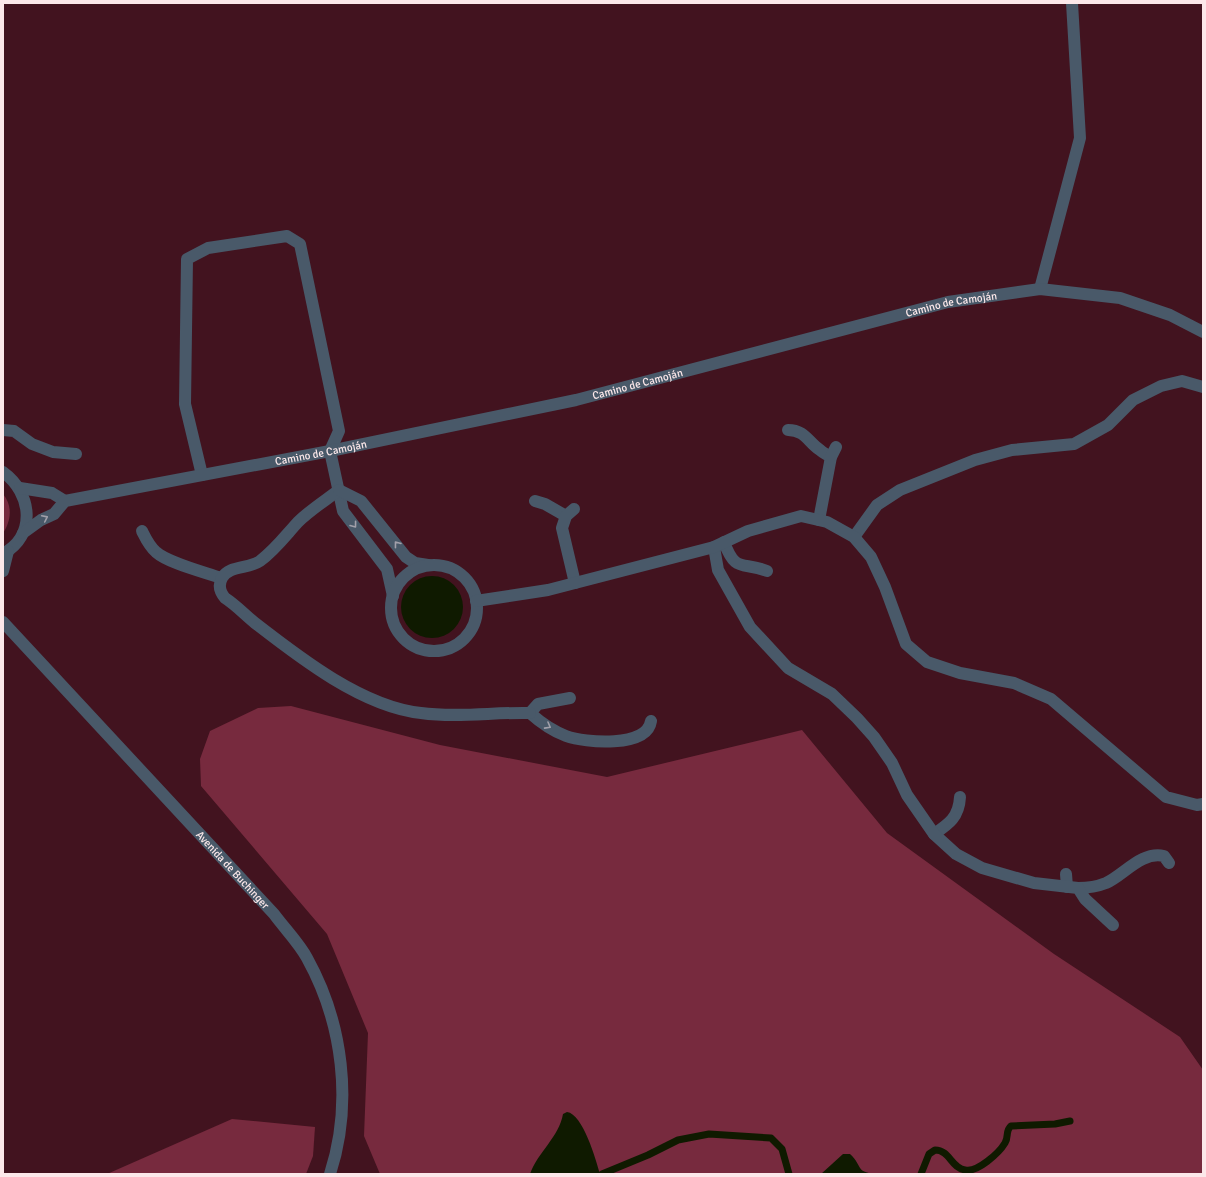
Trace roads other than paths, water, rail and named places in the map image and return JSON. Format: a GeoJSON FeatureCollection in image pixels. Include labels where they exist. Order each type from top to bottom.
{"type":"FeatureCollection","features":[{"type":"Feature","properties":{"kind":"street"},"geometry":{"type":"LineString","coordinates":[[1040,288],[1080,138],[1072,3]]}},
{"type":"Feature","properties":{"kind":"street"},"geometry":{"type":"LineString","coordinates":[[202,475],[185,404],[187,259],[208,248],[287,236],[300,244],[338,431],[330,451],[343,511],[387,569],[393,596]]}},
{"type":"Feature","properties":{"kind":"street","name":"Camino de Camoján"},"geometry":{"type":"LineString","coordinates":[[64,501],[330,451],[576,400],[948,302],[1040,288],[1120,298],[1170,315],[1203,332]]}},
{"type":"Feature","properties":{"kind":"street"},"geometry":{"type":"LineString","coordinates":[[854,537],[877,505],[900,490],[975,460],[1012,450],[1074,444],[1108,425],[1133,400],[1161,386],[1182,381],[1203,387]]}},
{"type":"Feature","properties":{"kind":"street"},"geometry":{"type":"LineString","coordinates":[[3,430],[14,431],[32,444],[53,452],[76,454]]}},
{"type":"Feature","properties":{"kind":"street"},"geometry":{"type":"LineString","coordinates":[[788,430],[800,432],[819,450],[834,452],[819,520]]}},
{"type":"Feature","properties":{"kind":"street"},"geometry":{"type":"LineString","coordinates":[[3,472],[20,488],[25,499],[27,510],[23,533],[17,543],[6,552],[3,571]]}},
{"type":"Feature","properties":{"kind":"street"},"geometry":{"type":"LineString","coordinates":[[20,488],[52,493],[64,501],[54,514],[41,520],[23,533]]}},
{"type":"Feature","properties":{"kind":"street"},"geometry":{"type":"LineString","coordinates":[[339,490],[361,501],[406,557],[415,563],[440,565],[452,569],[462,575],[470,585],[476,602],[475,620],[469,631],[461,640],[452,647],[440,650],[427,650],[416,647],[406,640],[398,631],[393,620],[391,608],[393,596],[398,584],[406,575],[416,569],[428,565]]}},
{"type":"Feature","properties":{"kind":"street"},"geometry":{"type":"LineString","coordinates":[[339,490],[299,521],[280,543],[259,562],[229,571],[221,578],[220,588],[222,594],[255,622],[295,652],[348,687],[383,704],[420,713],[458,715],[502,712],[530,713],[565,736],[601,742],[639,736],[648,730],[651,721]]}},
{"type":"Feature","properties":{"kind":"street"},"geometry":{"type":"LineString","coordinates":[[535,501],[570,513],[562,528],[575,583]]}},
{"type":"Feature","properties":{"kind":"street"},"geometry":{"type":"LineString","coordinates":[[476,602],[548,590],[719,545],[748,531],[801,516],[827,522],[854,537],[871,557],[885,587],[906,644],[927,662],[960,673],[1014,683],[1051,699],[1166,797],[1197,805],[1203,804]]}},
{"type":"Feature","properties":{"kind":"street"},"geometry":{"type":"LineString","coordinates":[[142,531],[148,543],[156,552],[167,559],[221,578]]}},
{"type":"Feature","properties":{"kind":"street"},"geometry":{"type":"LineString","coordinates":[[719,545],[736,564],[768,571]]}},
{"type":"Feature","properties":{"kind":"street"},"geometry":{"type":"LineString","coordinates":[[719,545],[718,570],[750,627],[788,668],[832,694],[857,718],[874,737],[892,764],[907,795],[934,834],[956,854],[982,868],[1034,883],[1092,888],[1107,882],[1147,857],[1164,856],[1169,863]]}},
{"type":"Feature","properties":{"kind":"street","name":"Avenida de Buchinger"},"geometry":{"type":"LineString","coordinates":[[3,622],[274,914],[306,957],[324,993],[337,1038],[342,1078],[342,1121],[330,1174]]}},
{"type":"Feature","properties":{"kind":"street"},"geometry":{"type":"LineString","coordinates":[[530,713],[538,704],[570,698]]}},
{"type":"Feature","properties":{"kind":"street"},"geometry":{"type":"LineString","coordinates":[[934,834],[954,818],[959,806],[960,797]]}},
{"type":"Feature","properties":{"kind":"street"},"geometry":{"type":"LineString","coordinates":[[1066,874],[1072,887],[1113,925]]}},
{"type":"Feature","properties":{"kind":"waterway"},"geometry":{"type":"LineString","coordinates":[[921,1174],[929,1154],[935,1150],[944,1153],[960,1169],[970,1170],[981,1165],[998,1152],[1006,1141],[1008,1130],[1011,1126],[1055,1124],[1070,1121]]}},
{"type":"Feature","properties":{"kind":"waterway"},"geometry":{"type":"LineString","coordinates":[[602,1174],[648,1155],[678,1140],[709,1134],[771,1138],[782,1149],[789,1174]]}}]}
